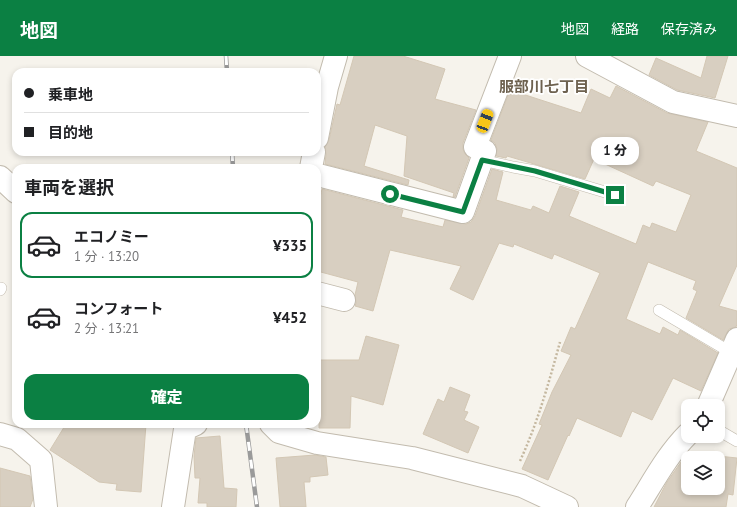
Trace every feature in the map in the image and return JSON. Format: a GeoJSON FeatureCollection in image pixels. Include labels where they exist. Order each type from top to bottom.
{"type":"FeatureCollection","features":[{"type":"Feature","properties":{"kind":"street"},"geometry":{"type":"LineString","coordinates":[[321,118],[327,87],[336,56]]}},
{"type":"Feature","properties":{"kind":"street"},"geometry":{"type":"LineString","coordinates":[[321,174],[463,212],[485,151],[475,147],[510,56]]}},
{"type":"Feature","properties":{"kind":"street"},"geometry":{"type":"LineString","coordinates":[[587,56],[673,102],[737,116]]}},
{"type":"Feature","properties":{"kind":"street"},"geometry":{"type":"LineString","coordinates":[[0,177],[12,188]]}},
{"type":"Feature","properties":{"kind":"street"},"geometry":{"type":"LineString","coordinates":[[321,295],[344,300]]}},
{"type":"Feature","properties":{"kind":"street"},"geometry":{"type":"LineString","coordinates":[[711,399],[735,346]]}},
{"type":"Feature","properties":{"kind":"street"},"geometry":{"type":"LineString","coordinates":[[173,507],[185,430],[189,428]]}},
{"type":"Feature","properties":{"kind":"street"},"geometry":{"type":"LineString","coordinates":[[275,428],[279,432],[317,443],[412,458],[511,483],[522,486],[567,507]]}},
{"type":"Feature","properties":{"kind":"street"},"geometry":{"type":"LineString","coordinates":[[0,434],[17,439],[41,460],[46,507]]}},
{"type":"Feature","properties":{"kind":"street"},"geometry":{"type":"LineString","coordinates":[[637,507],[681,440]]}},
{"type":"Feature","properties":{"kind":"lane"},"geometry":{"type":"LineString","coordinates":[[482,160],[535,171],[615,195]]}},
{"type":"Feature","properties":{"kind":"lane"},"geometry":{"type":"LineString","coordinates":[[660,310],[735,346]]}},
{"type":"Feature","properties":{"kind":"lane"},"geometry":{"type":"LineString","coordinates":[[725,434],[737,441]]}},
{"type":"Feature","properties":{"kind":"path"},"geometry":{"type":"LineString","coordinates":[[511,483],[529,442],[543,401],[560,342]]}},
{"type":"Feature","properties":{"kind":"building"},"geometry":{"type":"Polygon","coordinates":[[[354,56],[403,56],[445,69],[435,99],[476,110],[463,143],[465,154],[469,158],[455,197],[453,197],[454,193],[404,176],[407,136],[375,125],[364,166],[409,180],[408,185],[325,164],[325,147],[329,140],[337,104],[340,105],[354,56]]]}},
{"type":"Feature","properties":{"kind":"building"},"geometry":{"type":"Polygon","coordinates":[[[707,56],[728,56],[715,98],[677,90],[649,75],[656,58],[701,78],[707,56]]]}},
{"type":"Feature","properties":{"kind":"building"},"geometry":{"type":"Polygon","coordinates":[[[616,86],[667,113],[708,122],[696,151],[737,168],[737,265],[719,306],[737,311],[737,324],[736,327],[729,329],[723,340],[686,318],[697,291],[693,289],[696,281],[648,262],[626,319],[660,334],[663,327],[678,335],[680,330],[718,353],[701,391],[673,378],[652,420],[632,411],[621,437],[577,418],[548,480],[522,469],[542,425],[539,424],[552,392],[571,355],[561,351],[571,327],[575,329],[600,273],[554,254],[552,259],[514,244],[513,247],[499,243],[473,300],[450,289],[461,266],[390,250],[373,311],[355,306],[355,295],[358,282],[321,272],[321,193],[322,189],[403,210],[401,217],[443,227],[445,220],[466,224],[471,222],[475,216],[492,169],[503,172],[496,200],[531,210],[533,206],[549,213],[560,186],[579,192],[569,216],[636,244],[643,225],[650,228],[652,223],[676,232],[691,195],[656,181],[653,186],[594,159],[585,179],[507,156],[506,158],[496,156],[497,149],[495,143],[491,140],[510,90],[581,113],[591,89],[610,98],[616,86]]]}},
{"type":"Feature","properties":{"kind":"building"},"geometry":{"type":"Polygon","coordinates":[[[366,336],[399,345],[383,405],[351,396],[350,428],[321,428],[321,360],[359,360],[366,336]]]}},
{"type":"Feature","properties":{"kind":"building"},"geometry":{"type":"Polygon","coordinates":[[[450,387],[470,395],[464,411],[468,412],[464,420],[479,427],[468,453],[423,434],[438,399],[444,402],[450,387]]]}},
{"type":"Feature","properties":{"kind":"building"},"geometry":{"type":"Polygon","coordinates":[[[64,428],[146,428],[141,492],[116,490],[117,484],[99,482],[50,450],[64,428]]]}},
{"type":"Feature","properties":{"kind":"building"},"geometry":{"type":"Polygon","coordinates":[[[220,436],[224,488],[237,489],[236,507],[207,507],[207,503],[198,503],[200,478],[195,478],[194,456],[196,438],[220,436]]]}},
{"type":"Feature","properties":{"kind":"building"},"geometry":{"type":"Polygon","coordinates":[[[315,455],[326,457],[328,475],[310,477],[310,482],[304,482],[306,507],[280,507],[276,458],[315,455]]]}},
{"type":"Feature","properties":{"kind":"building"},"geometry":{"type":"Polygon","coordinates":[[[725,457],[737,458],[733,495],[728,494],[726,507],[654,507],[667,482],[681,462],[681,495],[725,495],[725,457]]]}},
{"type":"Feature","properties":{"kind":"building"},"geometry":{"type":"Polygon","coordinates":[[[0,468],[30,476],[33,499],[30,507],[0,507],[0,468]]]}},
{"type":"Feature","properties":{"kind":"railway"},"geometry":{"type":"LineString","coordinates":[[226,56],[227,68]]}},
{"type":"Feature","properties":{"kind":"railway"},"geometry":{"type":"LineString","coordinates":[[232,156],[233,164]]}},
{"type":"Feature","properties":{"kind":"railway"},"geometry":{"type":"LineString","coordinates":[[247,428],[257,507]]}},
{"type":"Feature","properties":{"kind":"district","name":"服部川七丁目"},"geometry":{"type":"Point","coordinates":[544,86]}},
{"type":"Feature","properties":{"kind":"route"},"geometry":{"type":"LineString","coordinates":[[390,194],[463,212],[482,160],[535,171],[615,195]]}}]}
